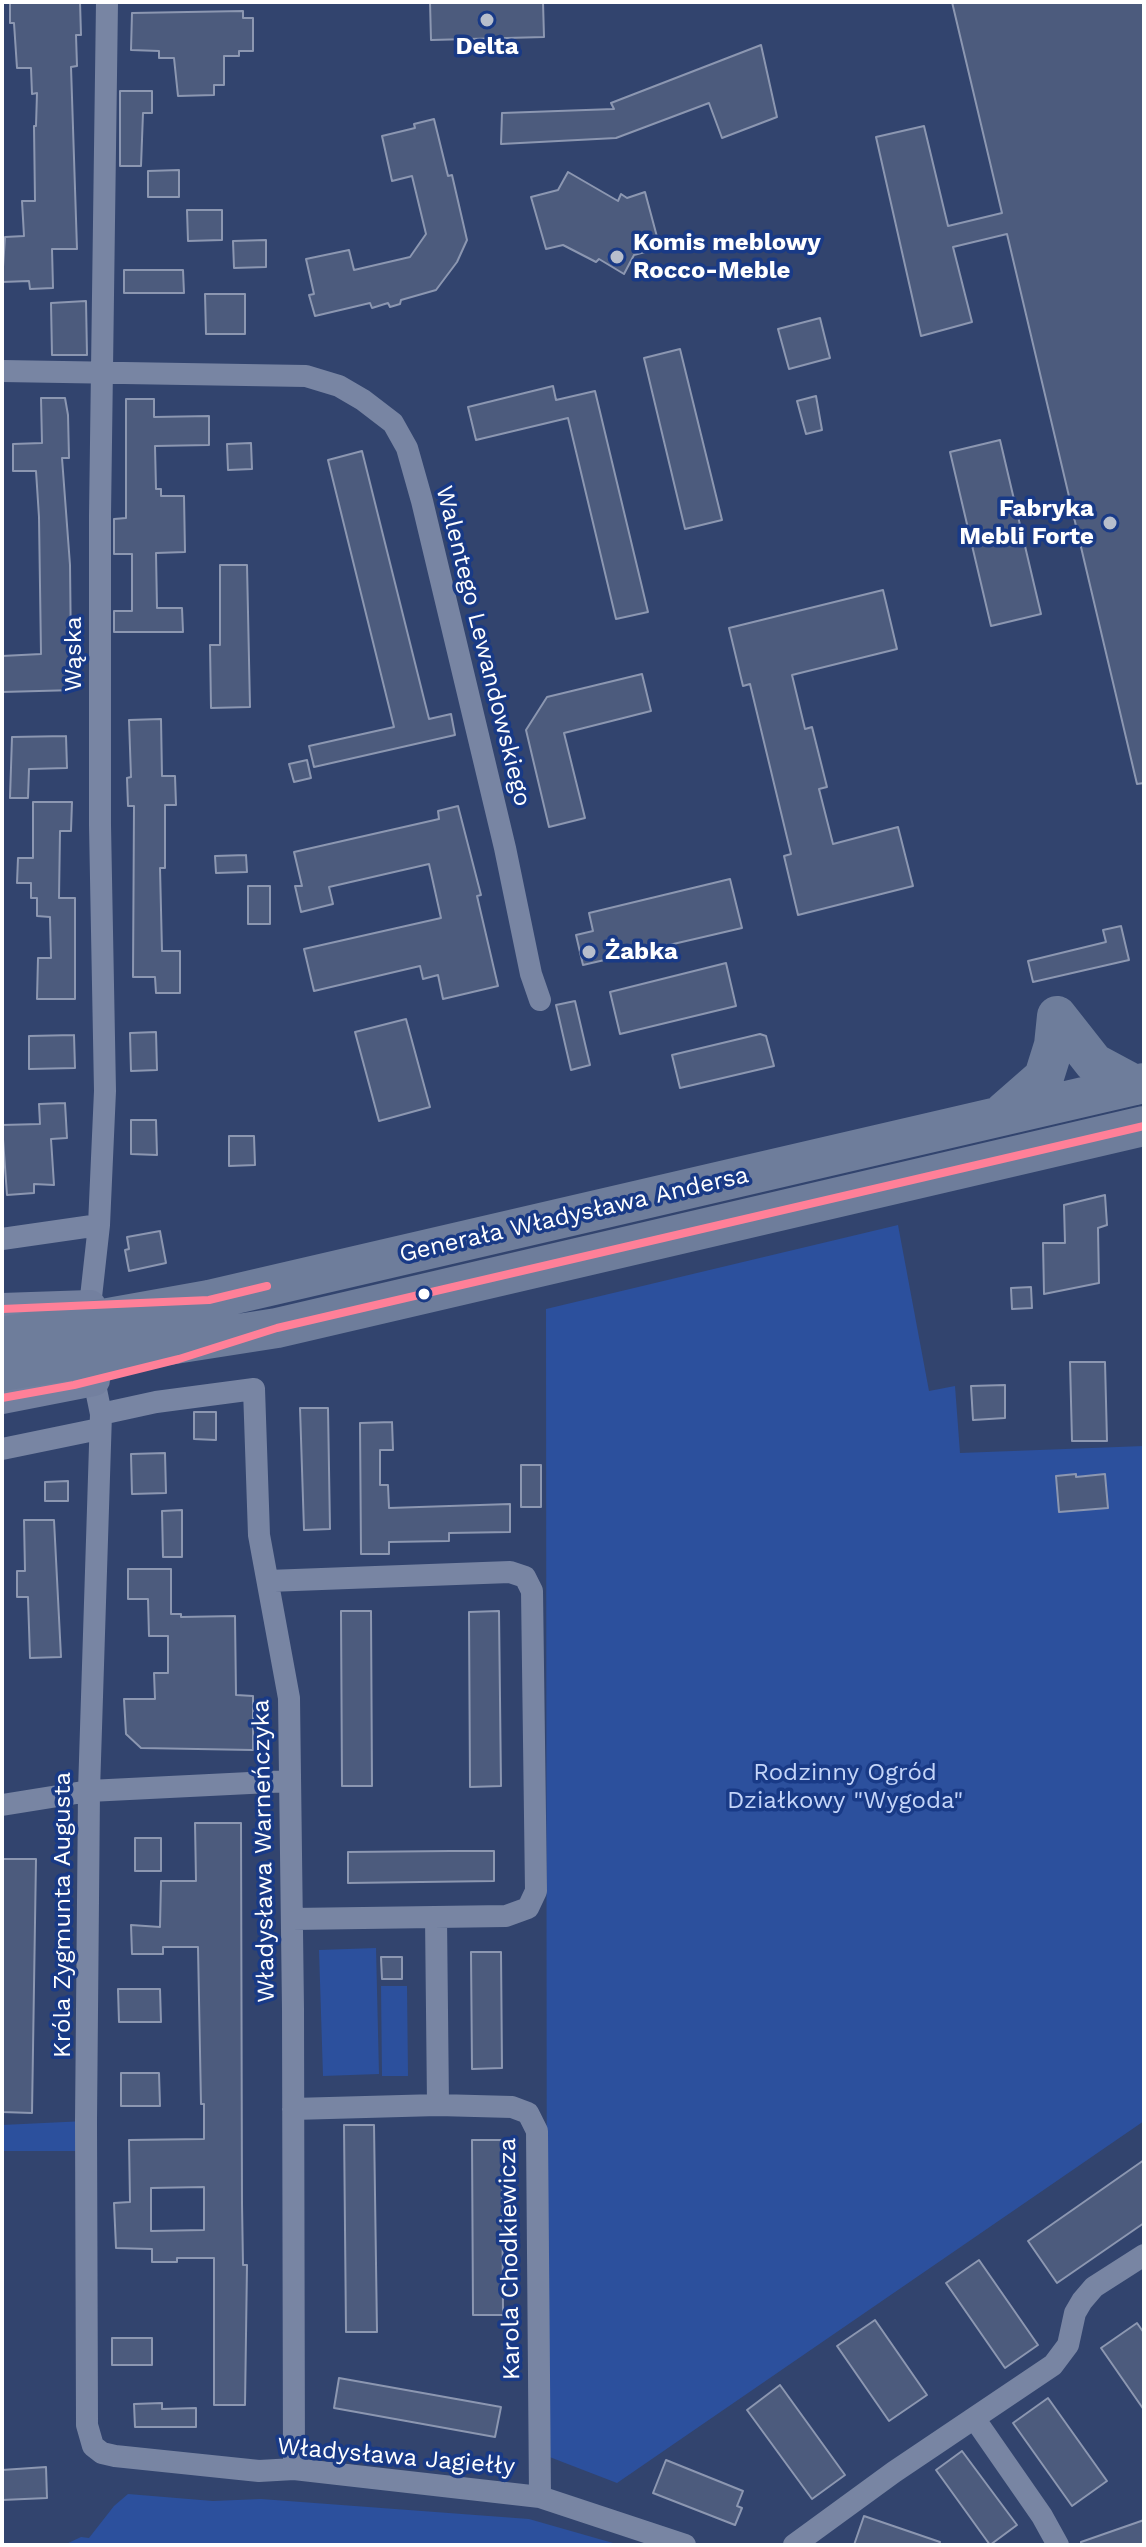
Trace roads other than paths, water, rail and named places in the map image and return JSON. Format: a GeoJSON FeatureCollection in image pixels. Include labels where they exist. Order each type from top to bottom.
{"type":"FeatureCollection","features":[{"type":"Feature","properties":{"kind":"highway"},"geometry":{"type":"LineString","coordinates":[[1000,1116],[1044,1077],[1054,1045],[1057,1016],[1094,1063],[1140,1084]]}},
{"type":"Feature","properties":{"kind":"highway","name":"Generała Władysława Andersa"},"geometry":{"type":"LineString","coordinates":[[2,1337],[209,1300],[1140,1084]]}},
{"type":"Feature","properties":{"kind":"highway","name":"Generała Władysława Andersa"},"geometry":{"type":"LineString","coordinates":[[2,1371],[277,1328],[919,1181],[1144,1126]]}},
{"type":"Feature","properties":{"kind":"highway"},"geometry":{"type":"LineString","coordinates":[[90,1306],[209,1300]]}},
{"type":"Feature","properties":{"kind":"highway"},"geometry":{"type":"LineString","coordinates":[[98,1408],[179,1359],[277,1328]]}},
{"type":"Feature","properties":{"kind":"main road"},"geometry":{"type":"LineString","coordinates":[[2,1309],[90,1306]]}},
{"type":"Feature","properties":{"kind":"main road"},"geometry":{"type":"LineString","coordinates":[[2,1398],[98,1408]]}},
{"type":"Feature","properties":{"kind":"street","name":"Wąska"},"geometry":{"type":"LineString","coordinates":[[90,1306],[99,1225],[105,1091],[100,825],[100,374],[107,2]]}},
{"type":"Feature","properties":{"kind":"street","name":"Walentego Lewandowskiego"},"geometry":{"type":"LineString","coordinates":[[2,371],[288,374],[329,383],[363,400],[393,423],[407,448],[502,837],[531,974],[540,1000]]}},
{"type":"Feature","properties":{"kind":"street"},"geometry":{"type":"LineString","coordinates":[[2,1239],[99,1225]]}},
{"type":"Feature","properties":{"kind":"street","name":"Władysława Warneńczyka"},"geometry":{"type":"LineString","coordinates":[[98,1408],[254,1389],[259,1535],[289,1698],[294,2469]]}},
{"type":"Feature","properties":{"kind":"street"},"geometry":{"type":"LineString","coordinates":[[2,1449],[98,1408]]}},
{"type":"Feature","properties":{"kind":"street","name":"Króla Zygmunta Augusta"},"geometry":{"type":"LineString","coordinates":[[96,2450],[87,2425],[89,1791],[98,1408]]}},
{"type":"Feature","properties":{"kind":"street"},"geometry":{"type":"LineString","coordinates":[[268,1581],[510,1572],[525,1577],[532,1591],[536,1891],[528,1908],[506,1916],[292,1919]]}},
{"type":"Feature","properties":{"kind":"street"},"geometry":{"type":"LineString","coordinates":[[2,1805],[89,1791],[290,1781]]}},
{"type":"Feature","properties":{"kind":"street"},"geometry":{"type":"LineString","coordinates":[[436,1917],[438,2105]]}},
{"type":"Feature","properties":{"kind":"street","name":"Karola Chodkiewicza"},"geometry":{"type":"LineString","coordinates":[[293,2109],[438,2105],[512,2107],[528,2113],[537,2131],[540,2497]]}},
{"type":"Feature","properties":{"kind":"street"},"geometry":{"type":"LineString","coordinates":[[794,2545],[1053,2365],[1068,2345],[1075,2313],[1094,2287],[1141,2263]]}},
{"type":"Feature","properties":{"kind":"street"},"geometry":{"type":"LineString","coordinates":[[974,2418],[1042,2516],[1058,2545]]}},
{"type":"Feature","properties":{"kind":"street","name":"Władysława Jagiełły"},"geometry":{"type":"LineString","coordinates":[[96,2450],[115,2456],[259,2471],[294,2469],[540,2497],[685,2545]]}},
{"type":"Feature","properties":{"kind":"place","name":"Delta"},"geometry":{"type":"Point","coordinates":[487,20]}},
{"type":"Feature","properties":{"kind":"place","name":"Komis meblowy Rocco-Meble"},"geometry":{"type":"Point","coordinates":[617,257]}},
{"type":"Feature","properties":{"kind":"place","name":"Fabryka Mebli Forte"},"geometry":{"type":"Point","coordinates":[1110,523]}},
{"type":"Feature","properties":{"kind":"place","name":"Żabka"},"geometry":{"type":"Point","coordinates":[589,952]}},
{"type":"Feature","properties":{"kind":"park label","name":"Rodzinny Ogród Działkowy \"Wygoda\""},"geometry":{"type":"Point","coordinates":[845,1787]}}]}
